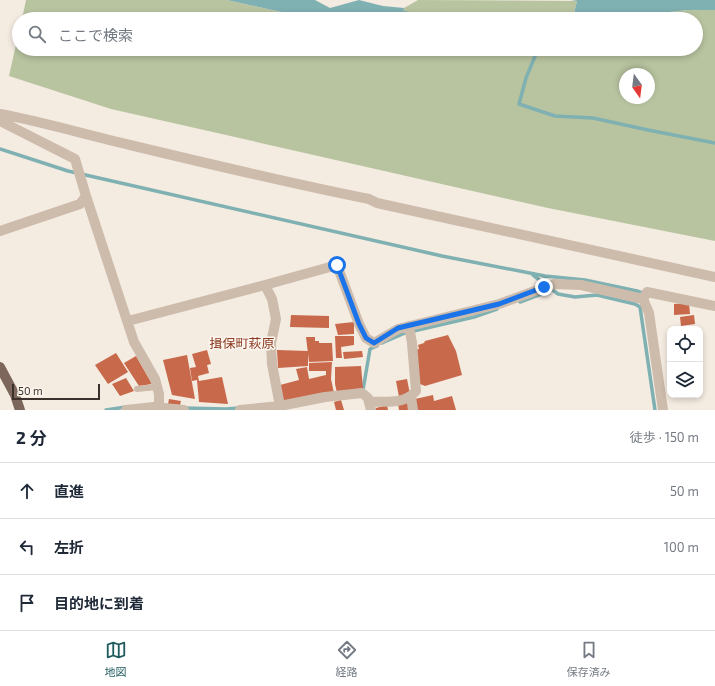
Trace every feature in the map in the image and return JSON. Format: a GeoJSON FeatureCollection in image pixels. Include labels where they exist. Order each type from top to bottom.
{"type":"FeatureCollection","features":[{"type":"Feature","properties":{"kind":"main road"},"geometry":{"type":"LineString","coordinates":[[0,367],[15,395],[20,410]]}},
{"type":"Feature","properties":{"kind":"street"},"geometry":{"type":"LineString","coordinates":[[0,114],[31,120],[232,170],[715,277]]}},
{"type":"Feature","properties":{"kind":"street"},"geometry":{"type":"LineString","coordinates":[[0,121],[75,159],[134,342],[155,379],[159,394],[156,408]]}},
{"type":"Feature","properties":{"kind":"street"},"geometry":{"type":"LineString","coordinates":[[0,231],[80,204],[86,196]]}},
{"type":"Feature","properties":{"kind":"street"},"geometry":{"type":"LineString","coordinates":[[128,321],[265,286],[337,265],[359,324],[366,338],[374,343],[398,328],[499,304],[554,284],[581,285],[643,299]]}},
{"type":"Feature","properties":{"kind":"street"},"geometry":{"type":"LineString","coordinates":[[265,286],[272,299],[276,319],[271,342],[280,406]]}},
{"type":"Feature","properties":{"kind":"street"},"geometry":{"type":"LineString","coordinates":[[643,299],[647,292],[715,306]]}},
{"type":"Feature","properties":{"kind":"street"},"geometry":{"type":"LineString","coordinates":[[643,299],[649,313],[663,410]]}},
{"type":"Feature","properties":{"kind":"street"},"geometry":{"type":"LineString","coordinates":[[240,410],[267,408],[325,397],[362,393],[368,398],[370,406],[411,397],[416,391],[409,326]]}},
{"type":"Feature","properties":{"kind":"street"},"geometry":{"type":"LineString","coordinates":[[411,397],[413,410]]}},
{"type":"Feature","properties":{"kind":"street"},"geometry":{"type":"LineString","coordinates":[[126,410],[156,408],[184,410]]}},
{"type":"Feature","properties":{"kind":"lane"},"geometry":{"type":"LineString","coordinates":[[137,389],[157,387]]}},
{"type":"Feature","properties":{"kind":"green space"},"geometry":{"type":"Polygon","coordinates":[[[26,0],[227,0],[281,12],[23,12],[26,0]]]}},
{"type":"Feature","properties":{"kind":"green space"},"geometry":{"type":"Polygon","coordinates":[[[418,0],[577,1],[574,12],[403,12],[404,8],[418,0]]]}},
{"type":"Feature","properties":{"kind":"green space"},"geometry":{"type":"Polygon","coordinates":[[[687,10],[715,10],[715,241],[548,208],[111,109],[9,76],[13,56],[703,56],[703,12],[669,12],[687,10]]]}},
{"type":"Feature","properties":{"kind":"water"},"geometry":{"type":"Polygon","coordinates":[[[227,0],[315,0],[330,8],[359,0],[383,6],[404,8],[403,12],[281,12],[227,0]]]}},
{"type":"Feature","properties":{"kind":"water"},"geometry":{"type":"Polygon","coordinates":[[[571,0],[715,0],[715,10],[687,10],[669,12],[574,12],[577,1],[571,0]]]}},
{"type":"Feature","properties":{"kind":"building"},"geometry":{"type":"Polygon","coordinates":[[[689,303],[690,314],[674,315],[674,304],[689,303]]]}},
{"type":"Feature","properties":{"kind":"building"},"geometry":{"type":"Polygon","coordinates":[[[291,315],[329,316],[329,328],[290,327],[291,315]]]}},
{"type":"Feature","properties":{"kind":"building"},"geometry":{"type":"Polygon","coordinates":[[[694,315],[695,324],[681,326],[680,317],[694,315]]]}},
{"type":"Feature","properties":{"kind":"building"},"geometry":{"type":"Polygon","coordinates":[[[354,322],[354,334],[338,335],[335,324],[354,322]]]}},
{"type":"Feature","properties":{"kind":"building"},"geometry":{"type":"Polygon","coordinates":[[[448,335],[456,351],[462,375],[425,386],[420,384],[415,350],[419,349],[418,345],[424,343],[425,341],[448,335]]]}},
{"type":"Feature","properties":{"kind":"building"},"geometry":{"type":"Polygon","coordinates":[[[335,336],[354,336],[354,345],[341,347],[342,358],[336,358],[335,336]]]}},
{"type":"Feature","properties":{"kind":"building"},"geometry":{"type":"Polygon","coordinates":[[[306,337],[315,337],[315,341],[319,341],[319,343],[332,343],[333,361],[309,362],[306,337]]]}},
{"type":"Feature","properties":{"kind":"building"},"geometry":{"type":"Polygon","coordinates":[[[207,350],[211,364],[207,365],[209,373],[198,376],[199,381],[222,377],[228,404],[199,402],[197,380],[192,381],[190,368],[196,367],[192,354],[207,350]]]}},
{"type":"Feature","properties":{"kind":"building"},"geometry":{"type":"Polygon","coordinates":[[[277,350],[308,351],[308,366],[278,368],[277,350]]]}},
{"type":"Feature","properties":{"kind":"building"},"geometry":{"type":"Polygon","coordinates":[[[362,351],[363,357],[344,359],[343,352],[362,351]]]}},
{"type":"Feature","properties":{"kind":"building"},"geometry":{"type":"Polygon","coordinates":[[[116,353],[128,372],[108,384],[95,365],[116,353]]]}},
{"type":"Feature","properties":{"kind":"building"},"geometry":{"type":"Polygon","coordinates":[[[187,355],[195,399],[172,395],[163,360],[187,355]]]}},
{"type":"Feature","properties":{"kind":"building"},"geometry":{"type":"Polygon","coordinates":[[[136,356],[152,384],[139,386],[124,363],[136,356]]]}},
{"type":"Feature","properties":{"kind":"building"},"geometry":{"type":"Polygon","coordinates":[[[332,362],[331,379],[334,393],[282,401],[280,385],[299,380],[296,369],[307,367],[309,379],[326,375],[326,371],[309,371],[309,363],[332,362]]]}},
{"type":"Feature","properties":{"kind":"building"},"geometry":{"type":"Polygon","coordinates":[[[361,366],[363,388],[337,393],[335,384],[335,367],[361,366]]]}},
{"type":"Feature","properties":{"kind":"building"},"geometry":{"type":"Polygon","coordinates":[[[126,378],[134,391],[120,396],[112,384],[126,378]]]}},
{"type":"Feature","properties":{"kind":"building"},"geometry":{"type":"Polygon","coordinates":[[[407,379],[410,394],[399,397],[396,381],[407,379]]]}},
{"type":"Feature","properties":{"kind":"building"},"geometry":{"type":"Polygon","coordinates":[[[433,395],[434,401],[452,396],[456,410],[417,410],[415,399],[433,395]]]}},
{"type":"Feature","properties":{"kind":"building"},"geometry":{"type":"Polygon","coordinates":[[[169,399],[181,401],[180,405],[168,404],[169,399]]]}},
{"type":"Feature","properties":{"kind":"building"},"geometry":{"type":"Polygon","coordinates":[[[341,400],[344,410],[336,410],[334,402],[341,400]]]}},
{"type":"Feature","properties":{"kind":"building"},"geometry":{"type":"Polygon","coordinates":[[[409,401],[411,410],[399,410],[398,404],[409,401]]]}},
{"type":"Feature","properties":{"kind":"building"},"geometry":{"type":"Polygon","coordinates":[[[387,405],[388,410],[376,410],[376,408],[387,405]]]}},
{"type":"Feature","properties":{"kind":"waterway"},"geometry":{"type":"LineString","coordinates":[[535,56],[526,78],[519,104],[555,116],[593,118],[715,143]]}},
{"type":"Feature","properties":{"kind":"waterway"},"geometry":{"type":"LineString","coordinates":[[0,149],[68,171],[442,256],[545,276],[585,280],[645,294]]}},
{"type":"Feature","properties":{"kind":"waterway"},"geometry":{"type":"LineString","coordinates":[[533,275],[558,294],[575,297],[597,295],[635,304],[640,307],[655,410]]}},
{"type":"Feature","properties":{"kind":"waterway"},"geometry":{"type":"LineString","coordinates":[[520,302],[544,293],[545,276]]}},
{"type":"Feature","properties":{"kind":"waterway"},"geometry":{"type":"LineString","coordinates":[[382,343],[405,333],[474,317],[497,309]]}},
{"type":"Feature","properties":{"kind":"waterway"},"geometry":{"type":"LineString","coordinates":[[360,390],[363,390],[370,349],[377,346]]}},
{"type":"Feature","properties":{"kind":"waterway"},"geometry":{"type":"LineString","coordinates":[[106,410],[126,407]]}},
{"type":"Feature","properties":{"kind":"waterway"},"geometry":{"type":"LineString","coordinates":[[184,408],[239,408]]}},
{"type":"Feature","properties":{"kind":"district","name":"揖保町萩原"},"geometry":{"type":"Point","coordinates":[242,343]}},
{"type":"Feature","properties":{"kind":"route"},"geometry":{"type":"LineString","coordinates":[[337,265],[359,324],[366,338],[374,343],[398,328],[499,304],[544,287]]}}]}
